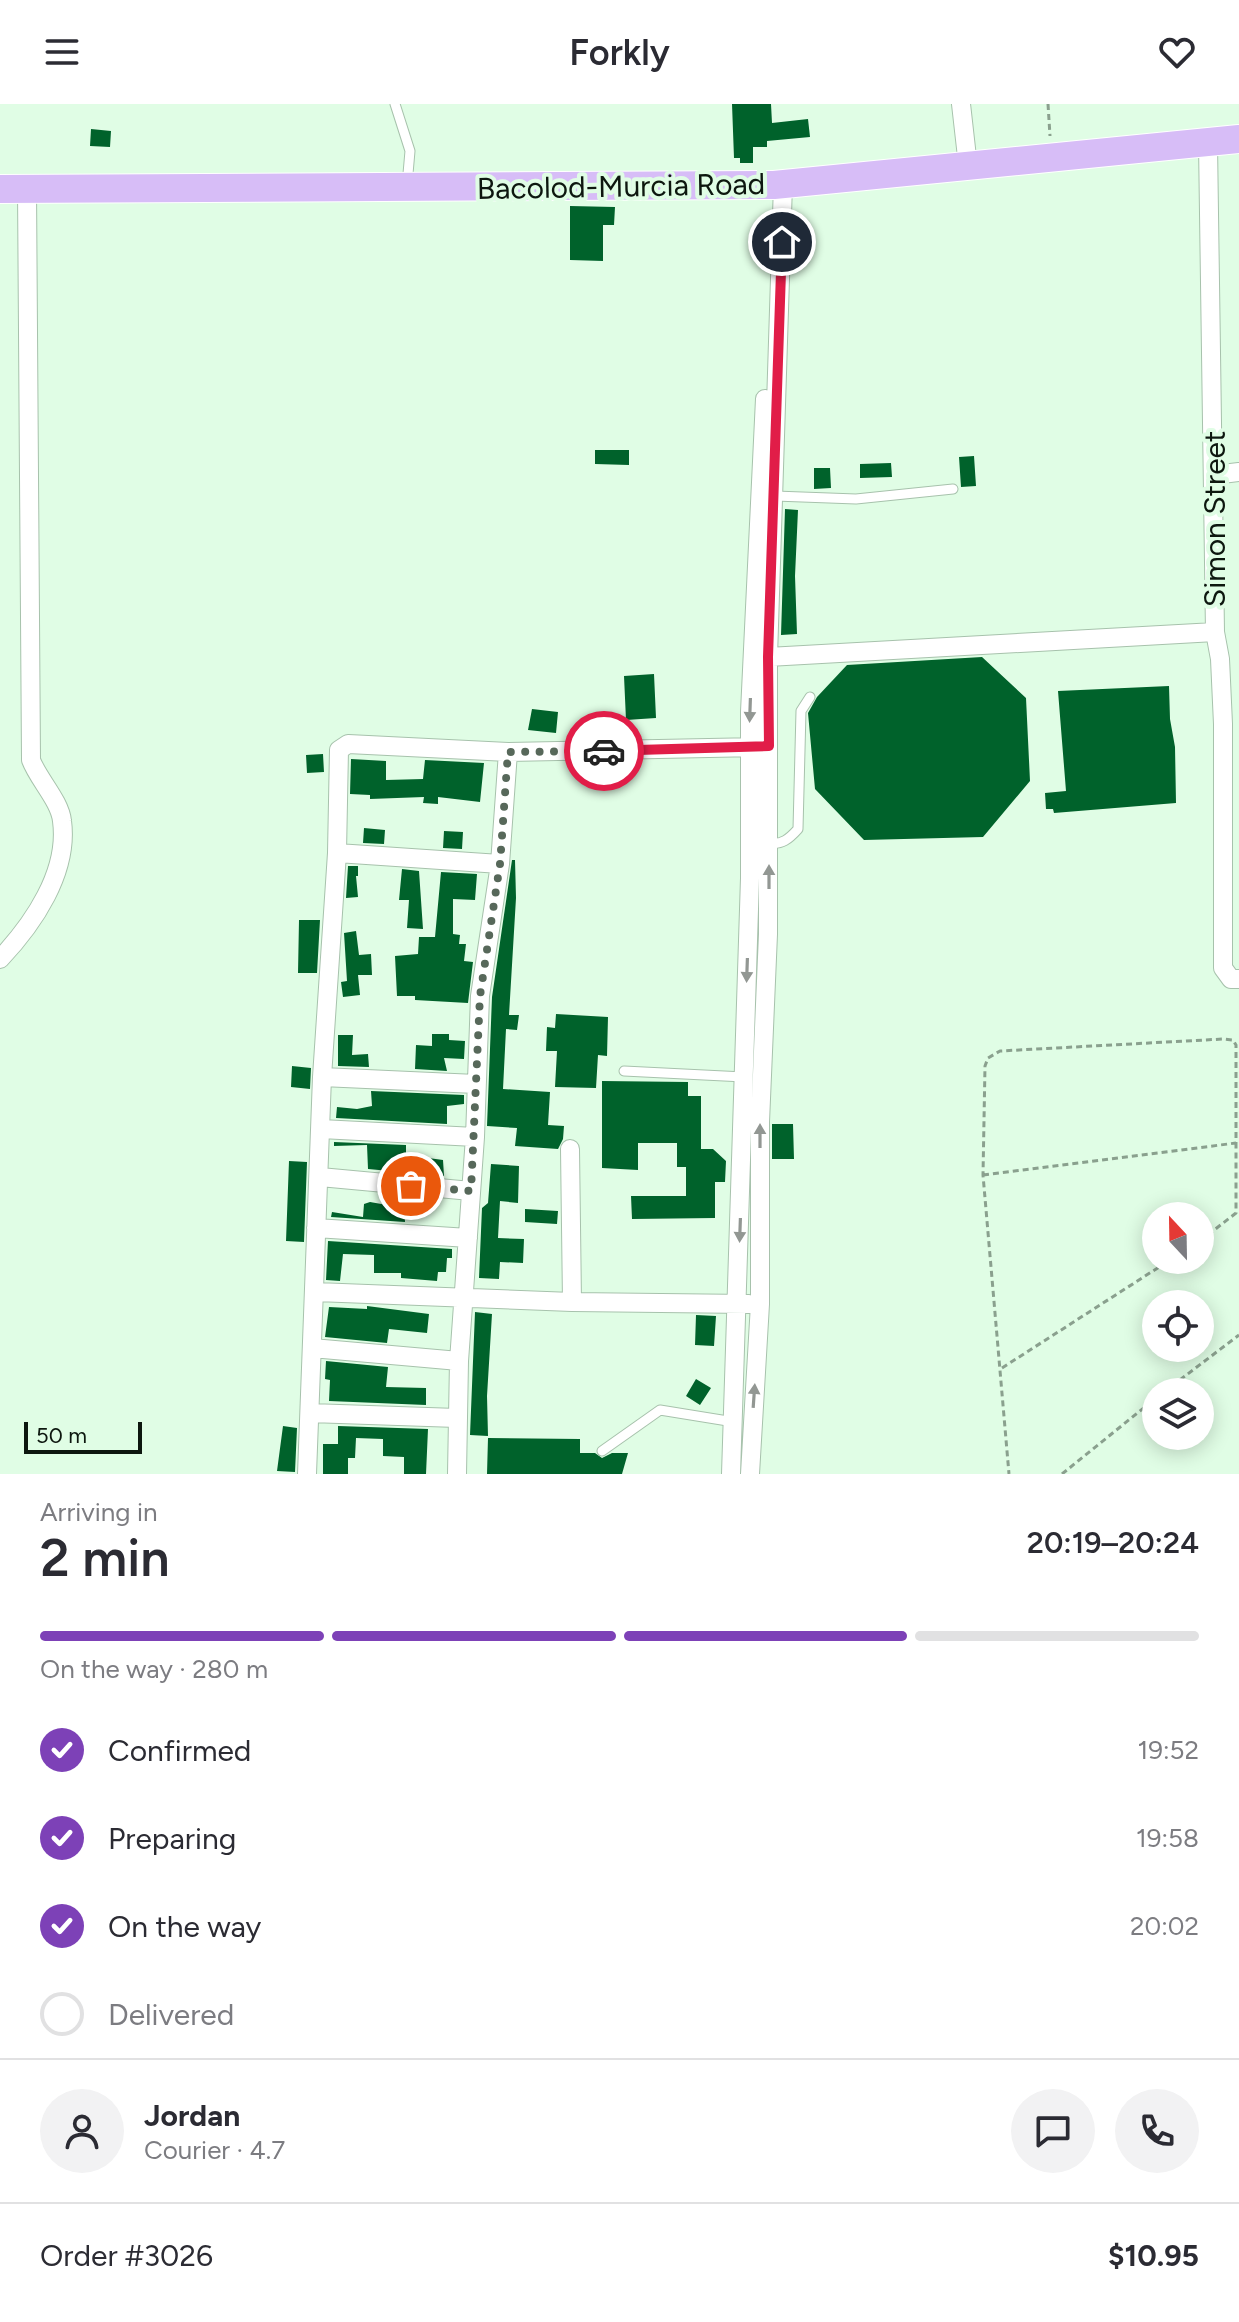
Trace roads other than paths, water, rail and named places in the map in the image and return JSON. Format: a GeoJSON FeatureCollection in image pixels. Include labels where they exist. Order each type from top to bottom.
{"type":"FeatureCollection","features":[{"type":"Feature","properties":{"kind":"main road","name":"Bacolod-Murcia Road"},"geometry":{"type":"LineString","coordinates":[[14,189],[407,189],[778,184],[1239,139]]}},
{"type":"Feature","properties":{"kind":"street"},"geometry":{"type":"LineString","coordinates":[[961,104],[968,166]]}},
{"type":"Feature","properties":{"kind":"street","name":"Simon Street"},"geometry":{"type":"LineString","coordinates":[[1208,143],[1215,632],[1231,723],[1232,789],[1223,968],[1231,979],[1239,979]]}},
{"type":"Feature","properties":{"kind":"street"},"geometry":{"type":"LineString","coordinates":[[740,1473],[734,1422],[750,878],[749,748],[768,474],[778,184]]}},
{"type":"Feature","properties":{"kind":"street"},"geometry":{"type":"LineString","coordinates":[[0,959],[27,930],[48,890],[62,852],[62,818],[31,760],[14,189]]}},
{"type":"Feature","properties":{"kind":"street"},"geometry":{"type":"LineString","coordinates":[[1214,475],[1239,472]]}},
{"type":"Feature","properties":{"kind":"street"},"geometry":{"type":"LineString","coordinates":[[740,1473],[760,1304],[760,1122],[769,843],[768,657],[775,496],[768,474]]}},
{"type":"Feature","properties":{"kind":"street"},"geometry":{"type":"LineString","coordinates":[[768,657],[1215,632]]}},
{"type":"Feature","properties":{"kind":"street"},"geometry":{"type":"LineString","coordinates":[[1220,659],[1239,658]]}},
{"type":"Feature","properties":{"kind":"street"},"geometry":{"type":"LineString","coordinates":[[307,1474],[322,1077],[337,853],[339,750],[348,744],[508,752],[769,746]]}},
{"type":"Feature","properties":{"kind":"street"},"geometry":{"type":"LineString","coordinates":[[457,1474],[459,1361],[475,1137],[480,996],[500,864],[508,752]]}},
{"type":"Feature","properties":{"kind":"street"},"geometry":{"type":"LineString","coordinates":[[337,853],[500,864]]}},
{"type":"Feature","properties":{"kind":"street"},"geometry":{"type":"LineString","coordinates":[[322,1077],[476,1084]]}},
{"type":"Feature","properties":{"kind":"street"},"geometry":{"type":"LineString","coordinates":[[321,1129],[475,1137]]}},
{"type":"Feature","properties":{"kind":"street"},"geometry":{"type":"LineString","coordinates":[[570,1149],[572,1302]]}},
{"type":"Feature","properties":{"kind":"street"},"geometry":{"type":"LineString","coordinates":[[320,1177],[471,1191]]}},
{"type":"Feature","properties":{"kind":"street"},"geometry":{"type":"LineString","coordinates":[[316,1228],[468,1238]]}},
{"type":"Feature","properties":{"kind":"street"},"geometry":{"type":"LineString","coordinates":[[316,1292],[572,1302],[760,1304]]}},
{"type":"Feature","properties":{"kind":"street"},"geometry":{"type":"LineString","coordinates":[[312,1348],[459,1361]]}},
{"type":"Feature","properties":{"kind":"street"},"geometry":{"type":"LineString","coordinates":[[310,1413],[457,1418]]}},
{"type":"Feature","properties":{"kind":"lane"},"geometry":{"type":"LineString","coordinates":[[395,104],[410,151],[407,189]]}},
{"type":"Feature","properties":{"kind":"lane"},"geometry":{"type":"LineString","coordinates":[[775,496],[856,499],[953,489]]}},
{"type":"Feature","properties":{"kind":"lane"},"geometry":{"type":"LineString","coordinates":[[769,843],[788,840],[798,829],[801,711],[810,697]]}},
{"type":"Feature","properties":{"kind":"lane"},"geometry":{"type":"LineString","coordinates":[[624,1071],[744,1077]]}},
{"type":"Feature","properties":{"kind":"lane"},"geometry":{"type":"LineString","coordinates":[[602,1451],[660,1410],[734,1422]]}}]}
